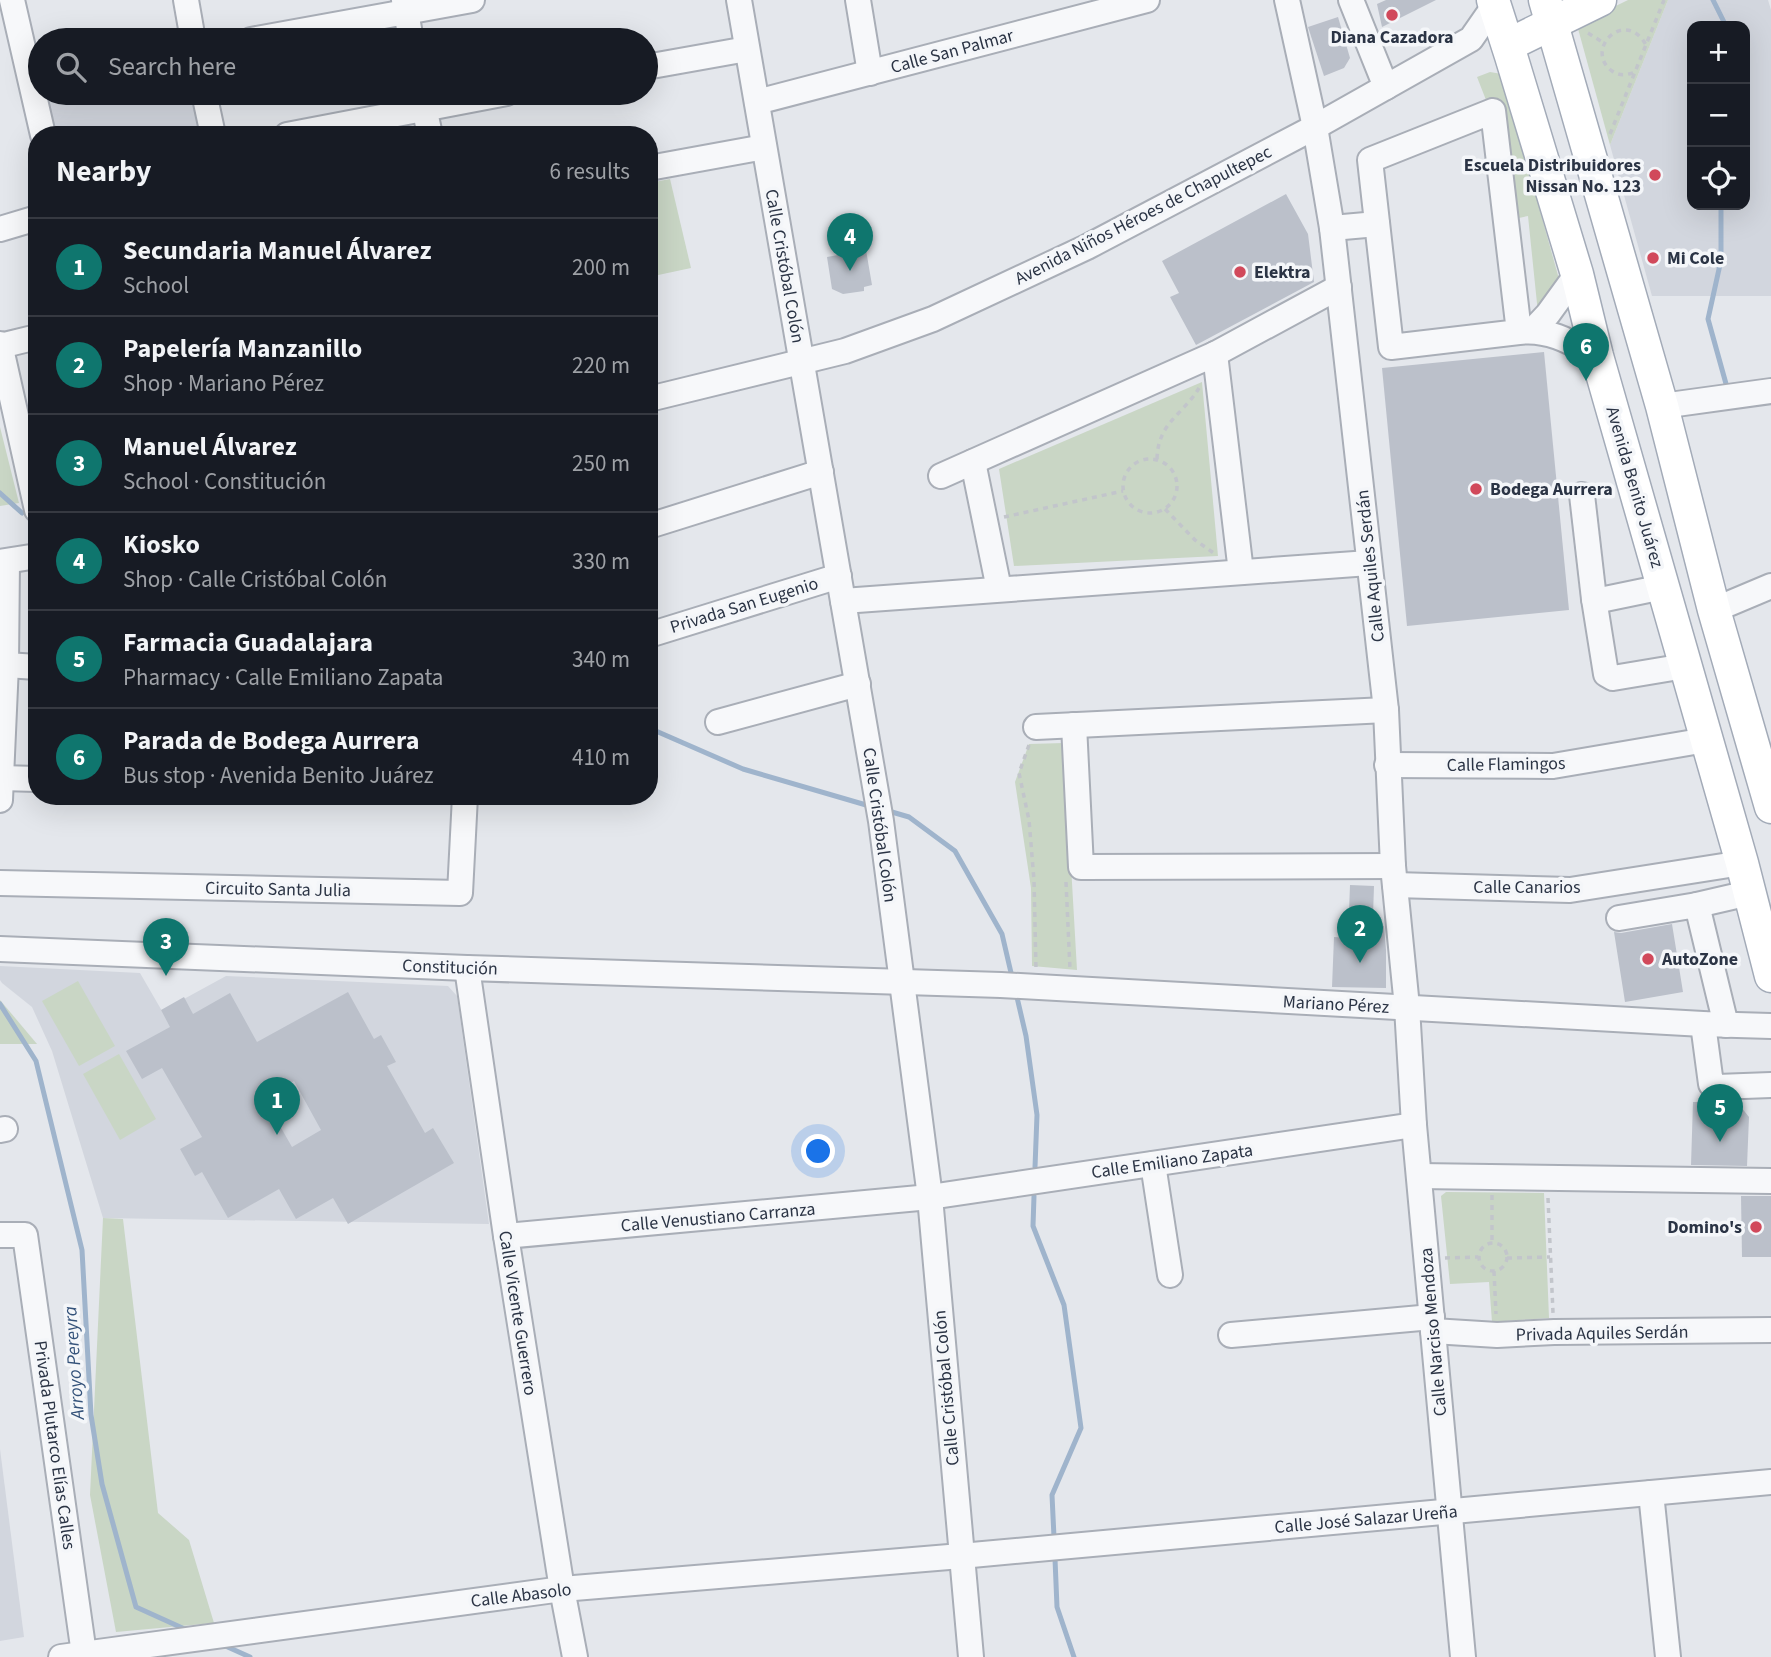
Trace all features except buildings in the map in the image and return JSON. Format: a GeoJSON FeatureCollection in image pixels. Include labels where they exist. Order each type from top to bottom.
{"type":"FeatureCollection","features":[{"type":"Feature","properties":{"kind":"main road"},"geometry":{"type":"LineString","coordinates":[[1508,45],[1548,12],[1600,0]]}},
{"type":"Feature","properties":{"kind":"main road","name":"Avenida Benito Juárez"},"geometry":{"type":"LineString","coordinates":[[1498,2],[1508,45],[1577,274],[1597,356],[1742,863],[1771,976]]}},
{"type":"Feature","properties":{"kind":"main road"},"geometry":{"type":"LineString","coordinates":[[1548,12],[1662,405],[1714,610],[1761,734],[1771,807]]}},
{"type":"Feature","properties":{"kind":"street"},"geometry":{"type":"LineString","coordinates":[[12,0],[28,55]]}},
{"type":"Feature","properties":{"kind":"street"},"geometry":{"type":"LineString","coordinates":[[186,0],[192,28]]}},
{"type":"Feature","properties":{"kind":"street"},"geometry":{"type":"LineString","coordinates":[[305,28],[404,6],[472,0]]}},
{"type":"Feature","properties":{"kind":"street","name":"Calle Cristóbal Colón"},"geometry":{"type":"LineString","coordinates":[[739,0],[881,821],[930,1197],[971,1657]]}},
{"type":"Feature","properties":{"kind":"street"},"geometry":{"type":"LineString","coordinates":[[858,0],[870,72]]}},
{"type":"Feature","properties":{"kind":"street","name":"Calle San Palmar"},"geometry":{"type":"LineString","coordinates":[[757,103],[1147,0]]}},
{"type":"Feature","properties":{"kind":"street","name":"Calle Aquiles Serdán"},"geometry":{"type":"LineString","coordinates":[[1287,0],[1315,127],[1332,229],[1386,710],[1394,875],[1407,1007]]}},
{"type":"Feature","properties":{"kind":"street"},"geometry":{"type":"LineString","coordinates":[[1351,0],[1387,87]]}},
{"type":"Feature","properties":{"kind":"street","name":"Avenida Niños Héroes de Chapultepec"},"geometry":{"type":"LineString","coordinates":[[658,398],[845,351],[933,319],[1087,247],[1315,127],[1471,39],[1498,2]]}},
{"type":"Feature","properties":{"kind":"street"},"geometry":{"type":"LineString","coordinates":[[404,6],[409,28]]}},
{"type":"Feature","properties":{"kind":"street"},"geometry":{"type":"LineString","coordinates":[[1471,39],[1508,45]]}},
{"type":"Feature","properties":{"kind":"street"},"geometry":{"type":"LineString","coordinates":[[658,65],[747,49]]}},
{"type":"Feature","properties":{"kind":"street"},"geometry":{"type":"LineString","coordinates":[[39,105],[42,126]]}},
{"type":"Feature","properties":{"kind":"street"},"geometry":{"type":"LineString","coordinates":[[207,105],[211,126]]}},
{"type":"Feature","properties":{"kind":"street"},"geometry":{"type":"LineString","coordinates":[[336,126],[405,105]]}},
{"type":"Feature","properties":{"kind":"street"},"geometry":{"type":"LineString","coordinates":[[423,105],[428,126]]}},
{"type":"Feature","properties":{"kind":"street"},"geometry":{"type":"LineString","coordinates":[[1527,331],[1493,111],[1370,160],[1391,347],[1527,331],[1570,342],[1597,356]]}},
{"type":"Feature","properties":{"kind":"street"},"geometry":{"type":"LineString","coordinates":[[658,166],[764,147]]}},
{"type":"Feature","properties":{"kind":"street"},"geometry":{"type":"LineString","coordinates":[[0,229],[28,221]]}},
{"type":"Feature","properties":{"kind":"street"},"geometry":{"type":"LineString","coordinates":[[1332,229],[1377,224]]}},
{"type":"Feature","properties":{"kind":"street"},"geometry":{"type":"LineString","coordinates":[[1527,331],[1548,314],[1577,274]]}},
{"type":"Feature","properties":{"kind":"street"},"geometry":{"type":"LineString","coordinates":[[941,476],[1215,354],[1339,288]]}},
{"type":"Feature","properties":{"kind":"street"},"geometry":{"type":"LineString","coordinates":[[28,339],[0,345],[28,470]]}},
{"type":"Feature","properties":{"kind":"street"},"geometry":{"type":"LineString","coordinates":[[1215,354],[1241,572]]}},
{"type":"Feature","properties":{"kind":"street"},"geometry":{"type":"LineString","coordinates":[[1662,405],[1767,398]]}},
{"type":"Feature","properties":{"kind":"street"},"geometry":{"type":"LineString","coordinates":[[973,462],[999,590]]}},
{"type":"Feature","properties":{"kind":"street"},"geometry":{"type":"LineString","coordinates":[[658,523],[821,472]]}},
{"type":"Feature","properties":{"kind":"street"},"geometry":{"type":"LineString","coordinates":[[1582,495],[1605,674],[1613,678],[1685,666]]}},
{"type":"Feature","properties":{"kind":"street"},"geometry":{"type":"LineString","coordinates":[[28,558],[4,562],[6,665],[1,789],[28,782]]}},
{"type":"Feature","properties":{"kind":"street"},"geometry":{"type":"LineString","coordinates":[[843,601],[1369,563]]}},
{"type":"Feature","properties":{"kind":"street","name":"Privada San Eugenio"},"geometry":{"type":"LineString","coordinates":[[658,632],[839,576]]}},
{"type":"Feature","properties":{"kind":"street"},"geometry":{"type":"LineString","coordinates":[[1714,610],[1771,586]]}},
{"type":"Feature","properties":{"kind":"street"},"geometry":{"type":"LineString","coordinates":[[1594,599],[1663,587]]}},
{"type":"Feature","properties":{"kind":"street"},"geometry":{"type":"LineString","coordinates":[[6,665],[28,666]]}},
{"type":"Feature","properties":{"kind":"street"},"geometry":{"type":"LineString","coordinates":[[718,722],[858,684]]}},
{"type":"Feature","properties":{"kind":"street"},"geometry":{"type":"LineString","coordinates":[[1036,727],[1386,710]]}},
{"type":"Feature","properties":{"kind":"street"},"geometry":{"type":"LineString","coordinates":[[1074,725],[1081,867]]}},
{"type":"Feature","properties":{"kind":"street","name":"Calle Flamingos"},"geometry":{"type":"LineString","coordinates":[[1387,765],[1553,766],[1706,740]]}},
{"type":"Feature","properties":{"kind":"street","name":"Circuito Santa Julia"},"geometry":{"type":"LineString","coordinates":[[0,883],[460,893],[465,805]]}},
{"type":"Feature","properties":{"kind":"street","name":"Calle Canarios"},"geometry":{"type":"LineString","coordinates":[[1081,867],[1394,875],[1570,890],[1742,863]]}},
{"type":"Feature","properties":{"kind":"street"},"geometry":{"type":"LineString","coordinates":[[1619,918],[1749,893]]}},
{"type":"Feature","properties":{"kind":"street"},"geometry":{"type":"LineString","coordinates":[[1697,905],[1714,1024],[1711,1084],[1717,1087],[1771,1085]]}},
{"type":"Feature","properties":{"kind":"street","name":"Constitución"},"geometry":{"type":"LineString","coordinates":[[0,949],[901,983]]}},
{"type":"Feature","properties":{"kind":"street","name":"Calle Vicente Guerrero"},"geometry":{"type":"LineString","coordinates":[[467,968],[506,1236],[575,1657]]}},
{"type":"Feature","properties":{"kind":"street","name":"Mariano Pérez"},"geometry":{"type":"LineString","coordinates":[[901,983],[1001,985],[1771,1026]]}},
{"type":"Feature","properties":{"kind":"street","name":"Calle Narciso Mendoza"},"geometry":{"type":"LineString","coordinates":[[1407,1007],[1414,1125],[1463,1657]]}},
{"type":"Feature","properties":{"kind":"street","name":"Calle Emiliano Zapata"},"geometry":{"type":"LineString","coordinates":[[930,1197],[1414,1125]]}},
{"type":"Feature","properties":{"kind":"street"},"geometry":{"type":"LineString","coordinates":[[1153,1164],[1170,1275]]}},
{"type":"Feature","properties":{"kind":"street"},"geometry":{"type":"LineString","coordinates":[[1419,1176],[1771,1181]]}},
{"type":"Feature","properties":{"kind":"street","name":"Calle Venustiano Carranza"},"geometry":{"type":"LineString","coordinates":[[506,1236],[930,1197]]}},
{"type":"Feature","properties":{"kind":"street","name":"Privada Plutarco Elías Calles"},"geometry":{"type":"LineString","coordinates":[[0,1235],[25,1236],[73,1656]]}},
{"type":"Feature","properties":{"kind":"street","name":"Privada Aquiles Serdán"},"geometry":{"type":"LineString","coordinates":[[1231,1335],[1432,1324],[1497,1335],[1771,1330]]}},
{"type":"Feature","properties":{"kind":"street","name":"Calle José Salazar Ureña"},"geometry":{"type":"LineString","coordinates":[[961,1556],[1771,1482]]}},
{"type":"Feature","properties":{"kind":"street"},"geometry":{"type":"LineString","coordinates":[[1651,1493],[1668,1657]]}},
{"type":"Feature","properties":{"kind":"street","name":"Calle Abasolo"},"geometry":{"type":"LineString","coordinates":[[73,1656],[111,1651],[180,1650],[284,1628],[562,1589],[961,1556]]}},
{"type":"Feature","properties":{"kind":"path"},"geometry":{"type":"LineString","coordinates":[[1610,135],[1664,0]]}},
{"type":"Feature","properties":{"kind":"path"},"geometry":{"type":"LineString","coordinates":[[1635,72],[1623,75],[1609,69],[1602,57],[1604,43],[1614,32],[1629,30],[1642,37],[1646,45]]}},
{"type":"Feature","properties":{"kind":"path"},"geometry":{"type":"LineString","coordinates":[[1157,459],[1159,441],[1168,424],[1193,397],[1215,354]]}},
{"type":"Feature","properties":{"kind":"path"},"geometry":{"type":"LineString","coordinates":[[1157,459],[1172,469],[1178,486],[1176,495],[1165,509],[1157,512],[1139,511],[1131,506],[1123,491],[1125,473],[1139,460],[1157,459]]}},
{"type":"Feature","properties":{"kind":"path"},"geometry":{"type":"LineString","coordinates":[[985,521],[1123,491]]}},
{"type":"Feature","properties":{"kind":"path"},"geometry":{"type":"LineString","coordinates":[[1165,509],[1195,540],[1241,572]]}},
{"type":"Feature","properties":{"kind":"path"},"geometry":{"type":"LineString","coordinates":[[1034,987],[1034,880],[1029,820],[1019,773],[1036,727]]}},
{"type":"Feature","properties":{"kind":"path"},"geometry":{"type":"LineString","coordinates":[[1071,989],[1066,867],[1081,867]]}},
{"type":"Feature","properties":{"kind":"path"},"geometry":{"type":"LineString","coordinates":[[1491,1178],[1492,1242]]}},
{"type":"Feature","properties":{"kind":"path"},"geometry":{"type":"LineString","coordinates":[[1548,1178],[1554,1332]]}},
{"type":"Feature","properties":{"kind":"path"},"geometry":{"type":"LineString","coordinates":[[1492,1242],[1501,1245],[1507,1253],[1503,1267],[1494,1271],[1481,1266],[1478,1257],[1484,1245],[1492,1242]]}},
{"type":"Feature","properties":{"kind":"path"},"geometry":{"type":"LineString","coordinates":[[1427,1259],[1478,1257]]}},
{"type":"Feature","properties":{"kind":"path"},"geometry":{"type":"LineString","coordinates":[[1507,1258],[1550,1257]]}},
{"type":"Feature","properties":{"kind":"path"},"geometry":{"type":"LineString","coordinates":[[1494,1271],[1497,1335]]}},
{"type":"Feature","properties":{"kind":"shaded area","name":"Escuela Distribuidores Nissan No. 123"},"geometry":{"type":"Polygon","coordinates":[[[1668,0],[1768,0],[1771,10],[1771,296],[1652,296],[1610,145],[1668,0]]]}},
{"type":"Feature","properties":{"kind":"shaded area"},"geometry":{"type":"Polygon","coordinates":[[[47,105],[193,105],[199,126],[53,126],[47,105]]]}},
{"type":"Feature","properties":{"kind":"shaded area"},"geometry":{"type":"Polygon","coordinates":[[[0,966],[140,973],[162,1011],[226,976],[448,986],[457,996],[489,1224],[103,1218],[52,1051],[32,1007],[0,980],[0,966]]]}},
{"type":"Feature","properties":{"kind":"shaded area"},"geometry":{"type":"Polygon","coordinates":[[[0,1449],[24,1637],[0,1641],[0,1449]]]}},
{"type":"Feature","properties":{"kind":"green space"},"geometry":{"type":"Polygon","coordinates":[[[1628,0],[1668,0],[1610,145],[1577,25],[1628,0]]]}},
{"type":"Feature","properties":{"kind":"green space"},"geometry":{"type":"Polygon","coordinates":[[[1490,72],[1502,74],[1559,279],[1538,313],[1528,216],[1514,219],[1502,100],[1486,100],[1477,77],[1490,72]]]}},
{"type":"Feature","properties":{"kind":"green space"},"geometry":{"type":"Polygon","coordinates":[[[670,179],[691,268],[658,275],[658,181],[670,179]]]}},
{"type":"Feature","properties":{"kind":"green space"},"geometry":{"type":"Polygon","coordinates":[[[1202,382],[1218,556],[1014,566],[999,469],[1202,382]]]}},
{"type":"Feature","properties":{"kind":"green space"},"geometry":{"type":"Polygon","coordinates":[[[0,427],[19,503],[0,506],[0,427]]]}},
{"type":"Feature","properties":{"kind":"green space"},"geometry":{"type":"Polygon","coordinates":[[[1064,743],[1077,970],[1032,966],[1031,888],[1015,782],[1029,744],[1064,743]]]}},
{"type":"Feature","properties":{"kind":"green space"},"geometry":{"type":"Polygon","coordinates":[[[78,981],[115,1046],[79,1066],[42,1001],[78,981]]]}},
{"type":"Feature","properties":{"kind":"green space"},"geometry":{"type":"Polygon","coordinates":[[[0,1000],[37,1044],[0,1044],[0,1000]]]}},
{"type":"Feature","properties":{"kind":"green space"},"geometry":{"type":"Polygon","coordinates":[[[119,1054],[156,1119],[120,1140],[83,1074],[119,1054]]]}},
{"type":"Feature","properties":{"kind":"green space"},"geometry":{"type":"Polygon","coordinates":[[[1446,1192],[1544,1193],[1549,1318],[1492,1322],[1489,1282],[1450,1284],[1441,1196],[1446,1192]]]}},
{"type":"Feature","properties":{"kind":"green space"},"geometry":{"type":"Polygon","coordinates":[[[103,1218],[123,1219],[158,1513],[189,1540],[214,1623],[116,1632],[90,1495],[103,1218]]]}},
{"type":"Feature","properties":{"kind":"waterway"},"geometry":{"type":"LineString","coordinates":[[1713,0],[1724,21]]}},
{"type":"Feature","properties":{"kind":"waterway"},"geometry":{"type":"LineString","coordinates":[[1721,210],[1721,260],[1708,319],[1728,391]]}},
{"type":"Feature","properties":{"kind":"waterway"},"geometry":{"type":"LineString","coordinates":[[0,493],[22,513]]}},
{"type":"Feature","properties":{"kind":"waterway"},"geometry":{"type":"LineString","coordinates":[[658,732],[743,769],[873,807]]}},
{"type":"Feature","properties":{"kind":"waterway"},"geometry":{"type":"LineString","coordinates":[[885,810],[909,817],[955,851],[1002,934],[1012,977]]}},
{"type":"Feature","properties":{"kind":"waterway"},"geometry":{"type":"LineString","coordinates":[[1016,993],[1026,1036],[1037,1115],[1035,1167]]}},
{"type":"Feature","properties":{"kind":"waterway","name":"Arroyo Pereyra"},"geometry":{"type":"LineString","coordinates":[[0,1004],[36,1061],[82,1250],[91,1415],[102,1484],[136,1607],[189,1631]]}},
{"type":"Feature","properties":{"kind":"waterway"},"geometry":{"type":"LineString","coordinates":[[1034,1196],[1033,1226],[1064,1305],[1081,1428],[1052,1495],[1054,1537]]}},
{"type":"Feature","properties":{"kind":"waterway"},"geometry":{"type":"LineString","coordinates":[[1055,1559],[1057,1607],[1074,1657]]}},
{"type":"Feature","properties":{"kind":"waterway","name":"Arroyo Pereyra"},"geometry":{"type":"LineString","coordinates":[[221,1644],[250,1657]]}},
{"type":"Feature","properties":{"kind":"place","name":"Diana Cazadora"},"geometry":{"type":"Point","coordinates":[1392,15]}},
{"type":"Feature","properties":{"kind":"place","name":"Escuela Distribuidores Nissan No. 123"},"geometry":{"type":"Point","coordinates":[1655,175]}},
{"type":"Feature","properties":{"kind":"place","name":"Mi Cole"},"geometry":{"type":"Point","coordinates":[1653,258]}},
{"type":"Feature","properties":{"kind":"place","name":"Kiosko"},"geometry":{"type":"Point","coordinates":[850,271]}},
{"type":"Feature","properties":{"kind":"place","name":"Elektra"},"geometry":{"type":"Point","coordinates":[1240,272]}},
{"type":"Feature","properties":{"kind":"place","name":"Parada de Bodega Aurrera"},"geometry":{"type":"Point","coordinates":[1586,381]}},
{"type":"Feature","properties":{"kind":"place","name":"Bodega Aurrera"},"geometry":{"type":"Point","coordinates":[1476,489]}},
{"type":"Feature","properties":{"kind":"place","name":"AutoZone"},"geometry":{"type":"Point","coordinates":[1648,959]}},
{"type":"Feature","properties":{"kind":"place","name":"Papelería Manzanillo"},"geometry":{"type":"Point","coordinates":[1360,963]}},
{"type":"Feature","properties":{"kind":"place","name":"Manuel Álvarez"},"geometry":{"type":"Point","coordinates":[166,976]}},
{"type":"Feature","properties":{"kind":"place","name":"Secundaria Manuel Álvarez"},"geometry":{"type":"Point","coordinates":[277,1135]}},
{"type":"Feature","properties":{"kind":"place","name":"Farmacia Guadalajara"},"geometry":{"type":"Point","coordinates":[1720,1142]}},
{"type":"Feature","properties":{"kind":"place","name":"Domino's"},"geometry":{"type":"Point","coordinates":[1756,1227]}}]}
